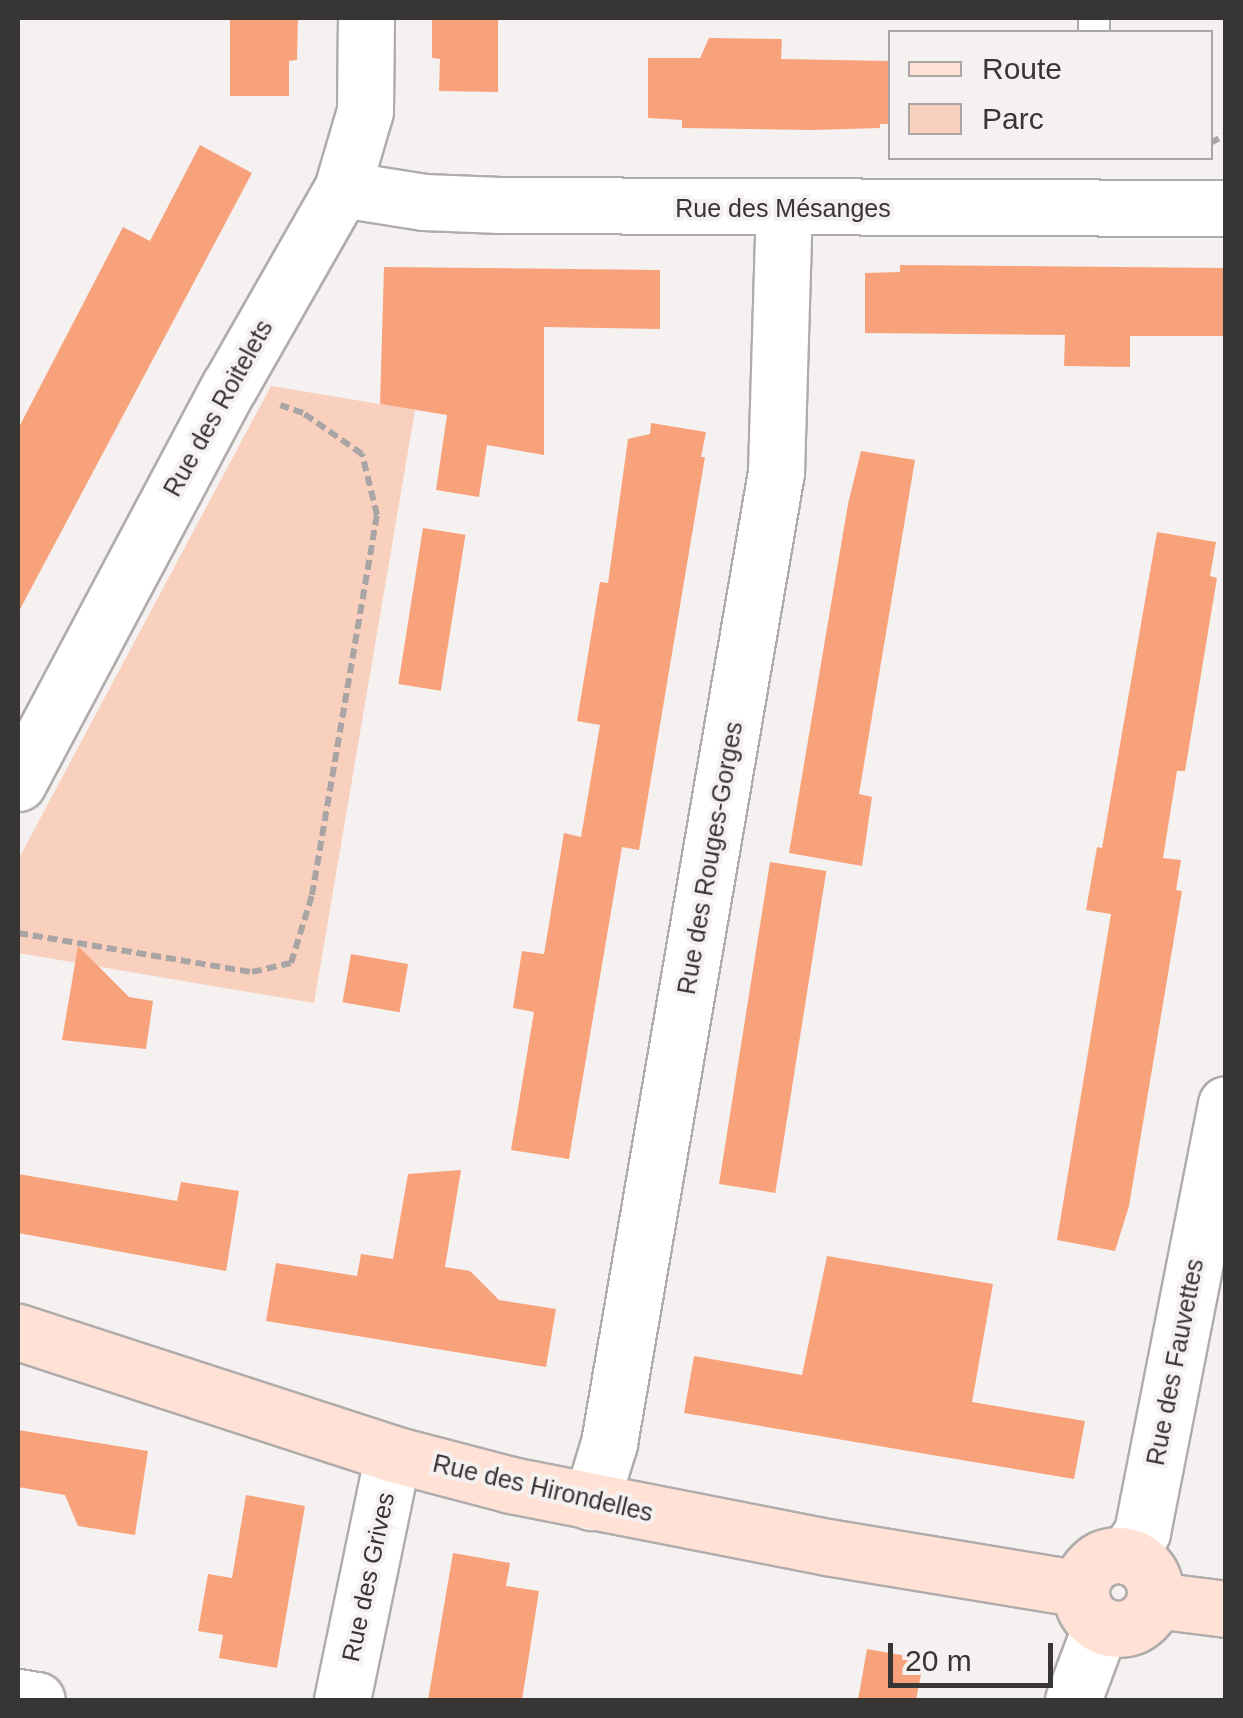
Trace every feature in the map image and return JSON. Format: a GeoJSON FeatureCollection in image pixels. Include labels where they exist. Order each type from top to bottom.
{"type":"FeatureCollection","features":[{"type":"Feature","properties":{"kind":"street","name":"Rue des Roitelets"},"geometry":{"type":"LineString","coordinates":[[18,783],[229,386],[342,189],[365,111],[366,18]]}},
{"type":"Feature","properties":{"kind":"street","name":"Rue des Mésanges"},"geometry":{"type":"LineString","coordinates":[[342,189],[424,202],[784,208],[1226,208]]}},
{"type":"Feature","properties":{"kind":"street","name":"Rue des Rouges-Gorges"},"geometry":{"type":"LineString","coordinates":[[591,1502],[613,1424],[776,472],[784,208]]}},
{"type":"Feature","properties":{"kind":"street","name":"Rue des Fauvettes"},"geometry":{"type":"LineString","coordinates":[[1140,1578],[1142,1532],[1226,1104]]}},
{"type":"Feature","properties":{"kind":"street","name":"Rue des Hirondelles"},"geometry":{"type":"LineString","coordinates":[[18,1332],[393,1454],[591,1502],[1091,1607]]}},
{"type":"Feature","properties":{"kind":"street","name":"Rue des Grives"},"geometry":{"type":"LineString","coordinates":[[342,1700],[393,1454]]}},
{"type":"Feature","properties":{"kind":"street"},"geometry":{"type":"LineString","coordinates":[[1073,1700],[1091,1607],[1117,1629],[1134,1626],[1148,1615],[1140,1578]]}},
{"type":"Feature","properties":{"kind":"street"},"geometry":{"type":"LineString","coordinates":[[1140,1578],[1226,1609]]}},
{"type":"Feature","properties":{"kind":"street"},"geometry":{"type":"LineString","coordinates":[[18,1697],[37,1700]]}},
{"type":"Feature","properties":{"kind":"path"},"geometry":{"type":"LineString","coordinates":[[18,933],[252,972],[291,963],[312,895],[377,515],[362,454],[302,413],[229,386]]}},
{"type":"Feature","properties":{"kind":"green space"},"geometry":{"type":"Polygon","coordinates":[[[271,386],[415,410],[314,1003],[18,953],[18,860],[271,386]]]}},
{"type":"Feature","properties":{"kind":"building"},"geometry":{"type":"Polygon","coordinates":[[[230,18],[298,18],[297,60],[289,61],[289,96],[230,96],[230,18]]]}},
{"type":"Feature","properties":{"kind":"building"},"geometry":{"type":"Polygon","coordinates":[[[432,18],[498,18],[498,92],[439,91],[440,59],[432,58],[432,18]]]}},
{"type":"Feature","properties":{"kind":"building"},"geometry":{"type":"Polygon","coordinates":[[[709,38],[782,39],[781,59],[888,61],[888,124],[880,124],[880,128],[813,130],[682,128],[682,120],[648,118],[648,58],[700,58],[709,38]]]}},
{"type":"Feature","properties":{"kind":"building"},"geometry":{"type":"Polygon","coordinates":[[[200,145],[252,173],[18,613],[18,429],[123,227],[150,241],[200,145]]]}},
{"type":"Feature","properties":{"kind":"building"},"geometry":{"type":"Polygon","coordinates":[[[900,265],[1226,268],[1226,336],[1130,336],[1130,367],[1064,366],[1065,335],[865,333],[865,273],[900,272],[900,265]]]}},
{"type":"Feature","properties":{"kind":"building"},"geometry":{"type":"Polygon","coordinates":[[[384,267],[660,270],[660,329],[544,327],[544,455],[487,445],[479,497],[436,490],[447,415],[380,404],[384,267]]]}},
{"type":"Feature","properties":{"kind":"building"},"geometry":{"type":"Polygon","coordinates":[[[651,423],[706,432],[701,457],[705,457],[639,850],[622,847],[569,1159],[511,1150],[534,1012],[513,1008],[522,951],[544,954],[564,833],[581,837],[600,725],[577,721],[600,582],[608,583],[628,439],[650,434],[651,423]]]}},
{"type":"Feature","properties":{"kind":"building"},"geometry":{"type":"Polygon","coordinates":[[[861,451],[915,460],[859,794],[872,797],[862,866],[789,853],[848,504],[861,451]]]}},
{"type":"Feature","properties":{"kind":"building"},"geometry":{"type":"Polygon","coordinates":[[[423,528],[465,535],[441,691],[398,684],[423,528]]]}},
{"type":"Feature","properties":{"kind":"building"},"geometry":{"type":"Polygon","coordinates":[[[1157,532],[1216,542],[1210,576],[1217,578],[1185,771],[1177,771],[1163,858],[1181,860],[1176,890],[1182,891],[1129,1206],[1115,1251],[1057,1240],[1111,914],[1086,910],[1097,847],[1102,848],[1157,532]]]}},
{"type":"Feature","properties":{"kind":"building"},"geometry":{"type":"Polygon","coordinates":[[[770,862],[826,871],[775,1193],[719,1184],[770,862]]]}},
{"type":"Feature","properties":{"kind":"building"},"geometry":{"type":"Polygon","coordinates":[[[78,946],[129,997],[153,1001],[146,1049],[62,1040],[78,946]]]}},
{"type":"Feature","properties":{"kind":"building"},"geometry":{"type":"Polygon","coordinates":[[[351,954],[408,964],[400,1012],[342,1002],[351,954]]]}},
{"type":"Feature","properties":{"kind":"building"},"geometry":{"type":"Polygon","coordinates":[[[461,1170],[445,1267],[470,1271],[499,1300],[556,1309],[546,1367],[266,1321],[276,1263],[357,1276],[361,1254],[393,1259],[408,1174],[461,1170]]]}},
{"type":"Feature","properties":{"kind":"building"},"geometry":{"type":"Polygon","coordinates":[[[18,1174],[177,1201],[181,1182],[239,1191],[226,1271],[18,1233],[18,1174]]]}},
{"type":"Feature","properties":{"kind":"building"},"geometry":{"type":"Polygon","coordinates":[[[827,1256],[993,1284],[972,1402],[1085,1421],[1074,1479],[684,1413],[694,1356],[802,1375],[827,1256]]]}},
{"type":"Feature","properties":{"kind":"building"},"geometry":{"type":"Polygon","coordinates":[[[18,1430],[148,1451],[135,1535],[78,1526],[65,1495],[18,1487],[18,1430]]]}},
{"type":"Feature","properties":{"kind":"building"},"geometry":{"type":"Polygon","coordinates":[[[246,1495],[305,1506],[277,1668],[219,1658],[223,1635],[198,1631],[208,1574],[232,1578],[246,1495]]]}},
{"type":"Feature","properties":{"kind":"building"},"geometry":{"type":"Polygon","coordinates":[[[453,1553],[510,1563],[506,1586],[539,1591],[522,1700],[428,1700],[453,1553]]]}},
{"type":"Feature","properties":{"kind":"building"},"geometry":{"type":"Polygon","coordinates":[[[867,1649],[924,1659],[916,1700],[858,1700],[867,1649]]]}}]}
